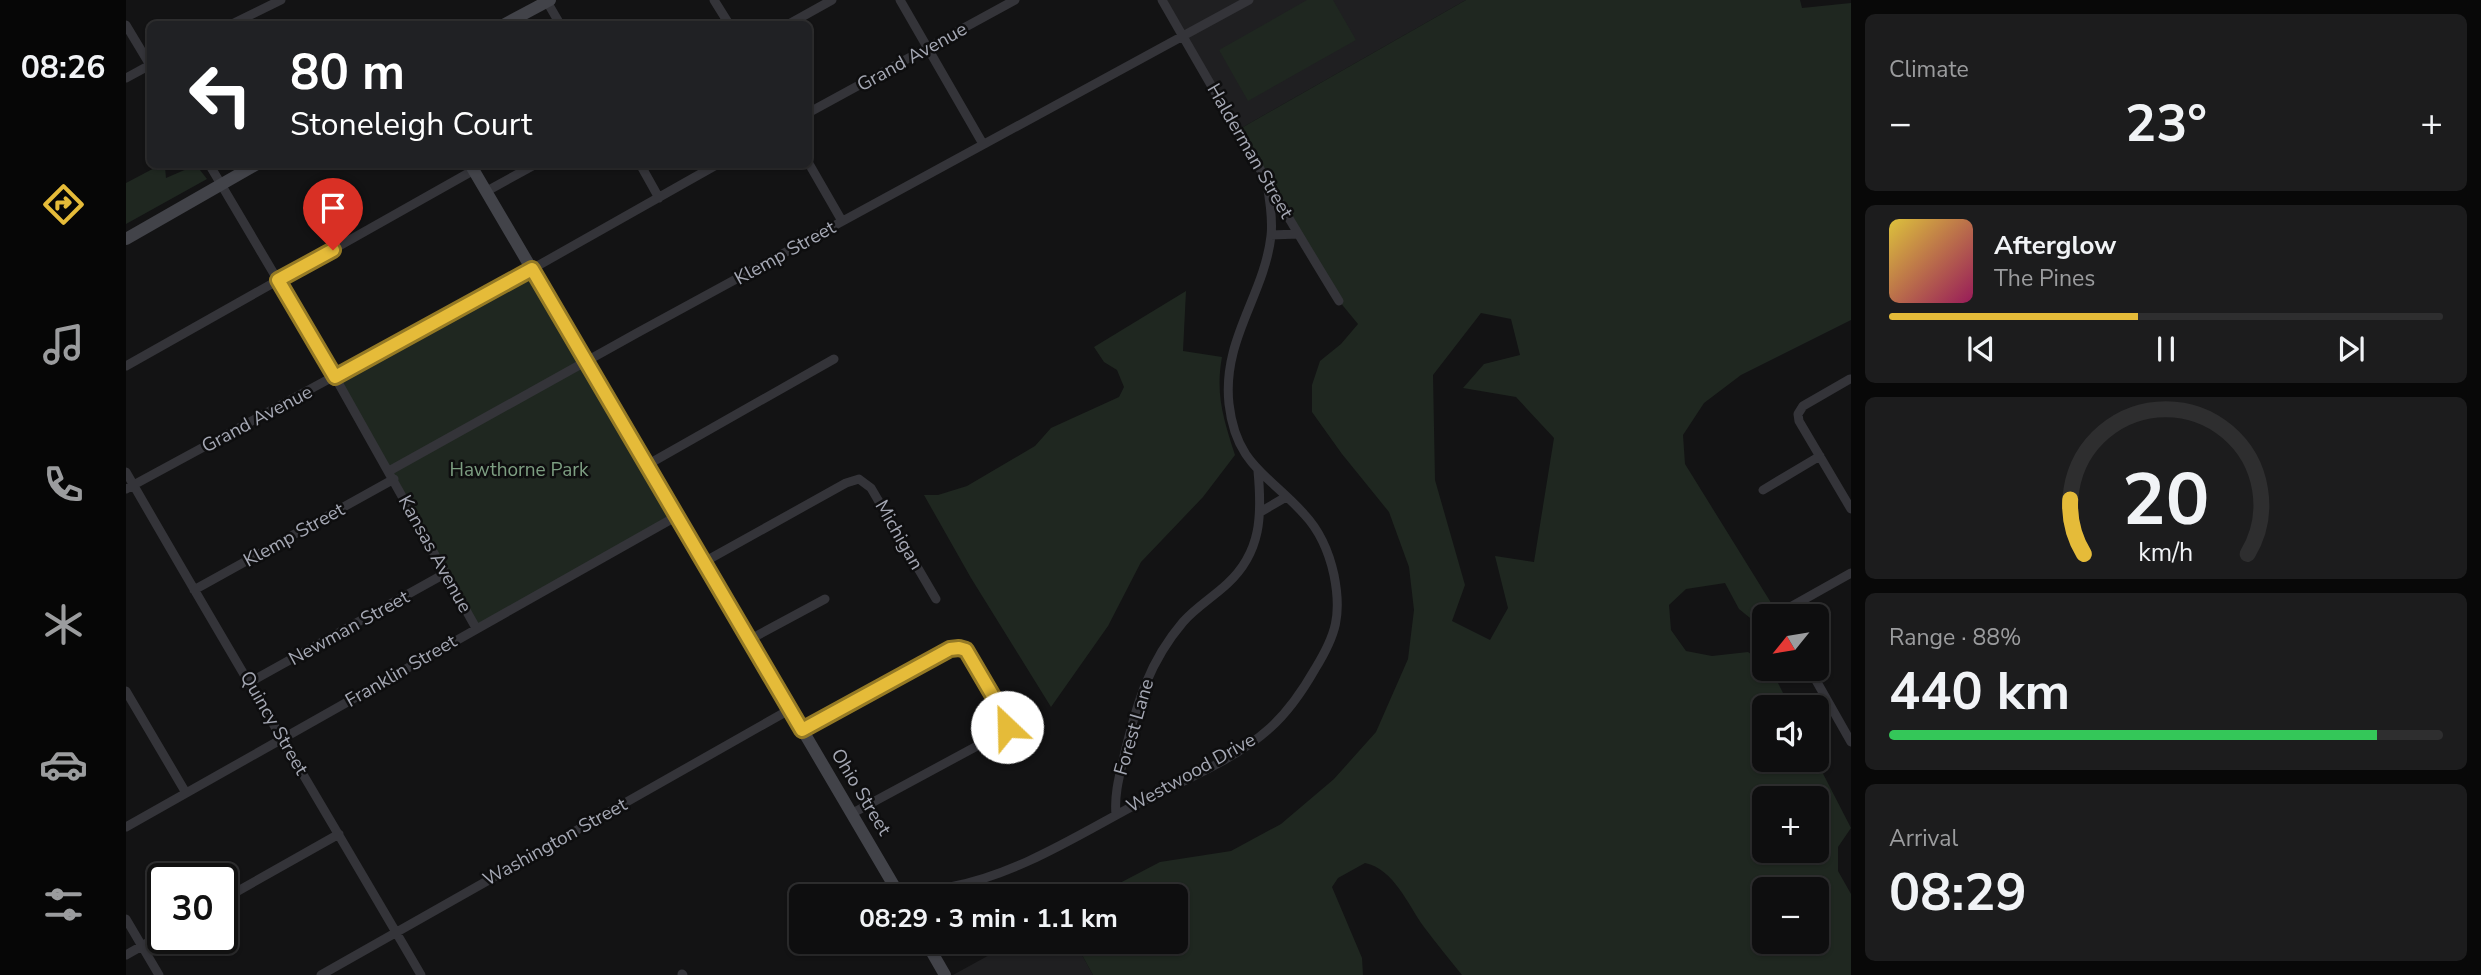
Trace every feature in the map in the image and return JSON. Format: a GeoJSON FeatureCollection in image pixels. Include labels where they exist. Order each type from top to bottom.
{"type":"FeatureCollection","features":[{"type":"Feature","properties":{"kind":"street"},"geometry":{"type":"LineString","coordinates":[[238,21],[281,0]]}},
{"type":"Feature","properties":{"kind":"street"},"geometry":{"type":"LineString","coordinates":[[510,21],[548,0],[558,21]]}},
{"type":"Feature","properties":{"kind":"street"},"geometry":{"type":"LineString","coordinates":[[714,0],[727,21]]}},
{"type":"Feature","properties":{"kind":"street"},"geometry":{"type":"LineString","coordinates":[[794,21],[832,0]]}},
{"type":"Feature","properties":{"kind":"street"},"geometry":{"type":"LineString","coordinates":[[900,0],[983,145]]}},
{"type":"Feature","properties":{"kind":"street","name":"Grand Avenue"},"geometry":{"type":"LineString","coordinates":[[812,111],[1015,0]]}},
{"type":"Feature","properties":{"kind":"street","name":"Halderman Street"},"geometry":{"type":"LineString","coordinates":[[1162,0],[1267,184],[1339,301]]}},
{"type":"Feature","properties":{"kind":"street"},"geometry":{"type":"LineString","coordinates":[[1184,37],[1249,0]]}},
{"type":"Feature","properties":{"kind":"street"},"geometry":{"type":"LineString","coordinates":[[126,25],[147,60]]}},
{"type":"Feature","properties":{"kind":"street","name":"Klemp Street"},"geometry":{"type":"LineString","coordinates":[[194,590],[586,362],[1184,37]]}},
{"type":"Feature","properties":{"kind":"street"},"geometry":{"type":"LineString","coordinates":[[126,78],[147,67]]}},
{"type":"Feature","properties":{"kind":"street","name":"Kansas Avenue"},"geometry":{"type":"LineString","coordinates":[[211,168],[392,475],[477,628]]}},
{"type":"Feature","properties":{"kind":"street"},"geometry":{"type":"LineString","coordinates":[[126,239],[250,168]]}},
{"type":"Feature","properties":{"kind":"street"},"geometry":{"type":"LineString","coordinates":[[126,366],[470,168]]}},
{"type":"Feature","properties":{"kind":"street","name":"Ohio Street"},"geometry":{"type":"LineString","coordinates":[[473,168],[892,884]]}},
{"type":"Feature","properties":{"kind":"street"},"geometry":{"type":"LineString","coordinates":[[487,191],[529,168]]}},
{"type":"Feature","properties":{"kind":"street"},"geometry":{"type":"LineString","coordinates":[[642,168],[659,198]]}},
{"type":"Feature","properties":{"kind":"street","name":"Grand Avenue"},"geometry":{"type":"LineString","coordinates":[[130,487],[532,269],[711,168]]}},
{"type":"Feature","properties":{"kind":"street"},"geometry":{"type":"LineString","coordinates":[[811,168],[842,221]]}},
{"type":"Feature","properties":{"kind":"street","name":"Westwood Drive"},"geometry":{"type":"LineString","coordinates":[[963,884],[1017,865],[1084,833],[1236,753],[1270,728],[1300,695],[1331,643],[1339,615],[1328,552],[1316,529],[1304,514],[1258,471],[1241,447],[1231,416],[1228,387],[1230,358],[1265,267],[1271,235],[1271,203],[1267,184]]}},
{"type":"Feature","properties":{"kind":"street"},"geometry":{"type":"LineString","coordinates":[[1271,235],[1298,234]]}},
{"type":"Feature","properties":{"kind":"street"},"geometry":{"type":"LineString","coordinates":[[646,464],[834,359]]}},
{"type":"Feature","properties":{"kind":"street"},"geometry":{"type":"LineString","coordinates":[[1850,379],[1803,405],[1798,414],[1799,421],[1851,509]]}},
{"type":"Feature","properties":{"kind":"street"},"geometry":{"type":"LineString","coordinates":[[1763,490],[1820,456]]}},
{"type":"Feature","properties":{"kind":"street","name":"Forest Lane"},"geometry":{"type":"LineString","coordinates":[[1116,815],[1115,795],[1137,702],[1150,671],[1184,621],[1242,568],[1256,536],[1262,511],[1258,471]]}},
{"type":"Feature","properties":{"kind":"street","name":"Quincy Street"},"geometry":{"type":"LineString","coordinates":[[126,472],[130,487],[250,682],[421,975]]}},
{"type":"Feature","properties":{"kind":"street","name":"Michigan"},"geometry":{"type":"LineString","coordinates":[[704,562],[855,479],[865,482],[871,488],[936,599]]}},
{"type":"Feature","properties":{"kind":"street"},"geometry":{"type":"LineString","coordinates":[[1262,511],[1286,497]]}},
{"type":"Feature","properties":{"kind":"street","name":"Franklin Street"},"geometry":{"type":"LineString","coordinates":[[126,827],[677,516]]}},
{"type":"Feature","properties":{"kind":"street","name":"Newman Street"},"geometry":{"type":"LineString","coordinates":[[250,682],[446,573]]}},
{"type":"Feature","properties":{"kind":"street"},"geometry":{"type":"LineString","coordinates":[[1797,604],[1851,573]]}},
{"type":"Feature","properties":{"kind":"street"},"geometry":{"type":"LineString","coordinates":[[749,640],[825,599]]}},
{"type":"Feature","properties":{"kind":"street"},"geometry":{"type":"LineString","coordinates":[[802,730],[950,649],[959,648],[966,650],[1007,720],[1007,727],[1003,732],[851,814]]}},
{"type":"Feature","properties":{"kind":"street"},"geometry":{"type":"LineString","coordinates":[[1816,681],[1851,742]]}},
{"type":"Feature","properties":{"kind":"street"},"geometry":{"type":"LineString","coordinates":[[126,691],[186,793]]}},
{"type":"Feature","properties":{"kind":"street","name":"Washington Street"},"geometry":{"type":"LineString","coordinates":[[321,975],[789,709]]}},
{"type":"Feature","properties":{"kind":"street"},"geometry":{"type":"LineString","coordinates":[[238,891],[339,834]]}},
{"type":"Feature","properties":{"kind":"street"},"geometry":{"type":"LineString","coordinates":[[126,919],[159,975]]}},
{"type":"Feature","properties":{"kind":"street"},"geometry":{"type":"LineString","coordinates":[[126,955],[147,943]]}},
{"type":"Feature","properties":{"kind":"street"},"geometry":{"type":"LineString","coordinates":[[933,954],[945,975]]}},
{"type":"Feature","properties":{"kind":"shaded area"},"geometry":{"type":"Polygon","coordinates":[[[1162,0],[1466,0],[1238,130],[1162,0]]]}},
{"type":"Feature","properties":{"kind":"shaded area"},"geometry":{"type":"Polygon","coordinates":[[[991,954],[1082,954],[1093,975],[953,975],[991,954]]]}},
{"type":"Feature","properties":{"kind":"green space"},"geometry":{"type":"Polygon","coordinates":[[[1307,0],[1333,0],[1356,40],[1248,101],[1219,50],[1307,0]]]}},
{"type":"Feature","properties":{"kind":"green space"},"geometry":{"type":"Polygon","coordinates":[[[1466,0],[1800,0],[1802,8],[1851,3],[1851,320],[1741,375],[1704,403],[1683,435],[1685,464],[1772,604],[1752,604],[1752,620],[1739,609],[1725,583],[1686,589],[1669,605],[1671,630],[1686,651],[1712,656],[1748,652],[1752,655],[1752,681],[1777,681],[1784,695],[1752,695],[1752,772],[1822,772],[1851,828],[1838,847],[1838,871],[1851,894],[1851,975],[1462,975],[1424,927],[1392,880],[1384,872],[1365,863],[1338,878],[1332,887],[1362,958],[1363,975],[1093,975],[1082,954],[1188,954],[1188,884],[1118,884],[1160,862],[1231,851],[1281,824],[1334,779],[1376,732],[1408,659],[1414,610],[1409,567],[1389,512],[1312,412],[1312,385],[1320,361],[1341,344],[1358,324],[1339,301],[1238,130],[1466,0]],[[1481,313],[1433,375],[1435,480],[1465,585],[1452,621],[1490,640],[1508,608],[1495,556],[1534,562],[1554,438],[1516,397],[1463,388],[1484,364],[1520,355],[1511,319],[1481,313]]]}},
{"type":"Feature","properties":{"kind":"green space"},"geometry":{"type":"Polygon","coordinates":[[[154,168],[165,168],[166,178],[189,168],[198,168],[207,179],[126,224],[126,183],[154,168]]]}},
{"type":"Feature","properties":{"kind":"green space","name":"Hawthorne Park"},"geometry":{"type":"Polygon","coordinates":[[[532,269],[677,516],[476,628],[335,377],[532,269]]]}},
{"type":"Feature","properties":{"kind":"green space"},"geometry":{"type":"Polygon","coordinates":[[[1186,291],[1183,351],[1222,357],[1220,395],[1235,455],[1203,497],[1141,562],[1108,626],[1051,707],[971,578],[924,495],[938,495],[967,486],[1035,446],[1051,428],[1119,397],[1124,387],[1117,370],[1104,362],[1094,347],[1186,291]]]}},
{"type":"Feature","properties":{"kind":"route"},"geometry":{"type":"LineString","coordinates":[[333,250],[278,280],[335,377],[532,269],[802,730],[950,649],[959,648],[966,650],[1007,720],[1007,727]]}}]}
